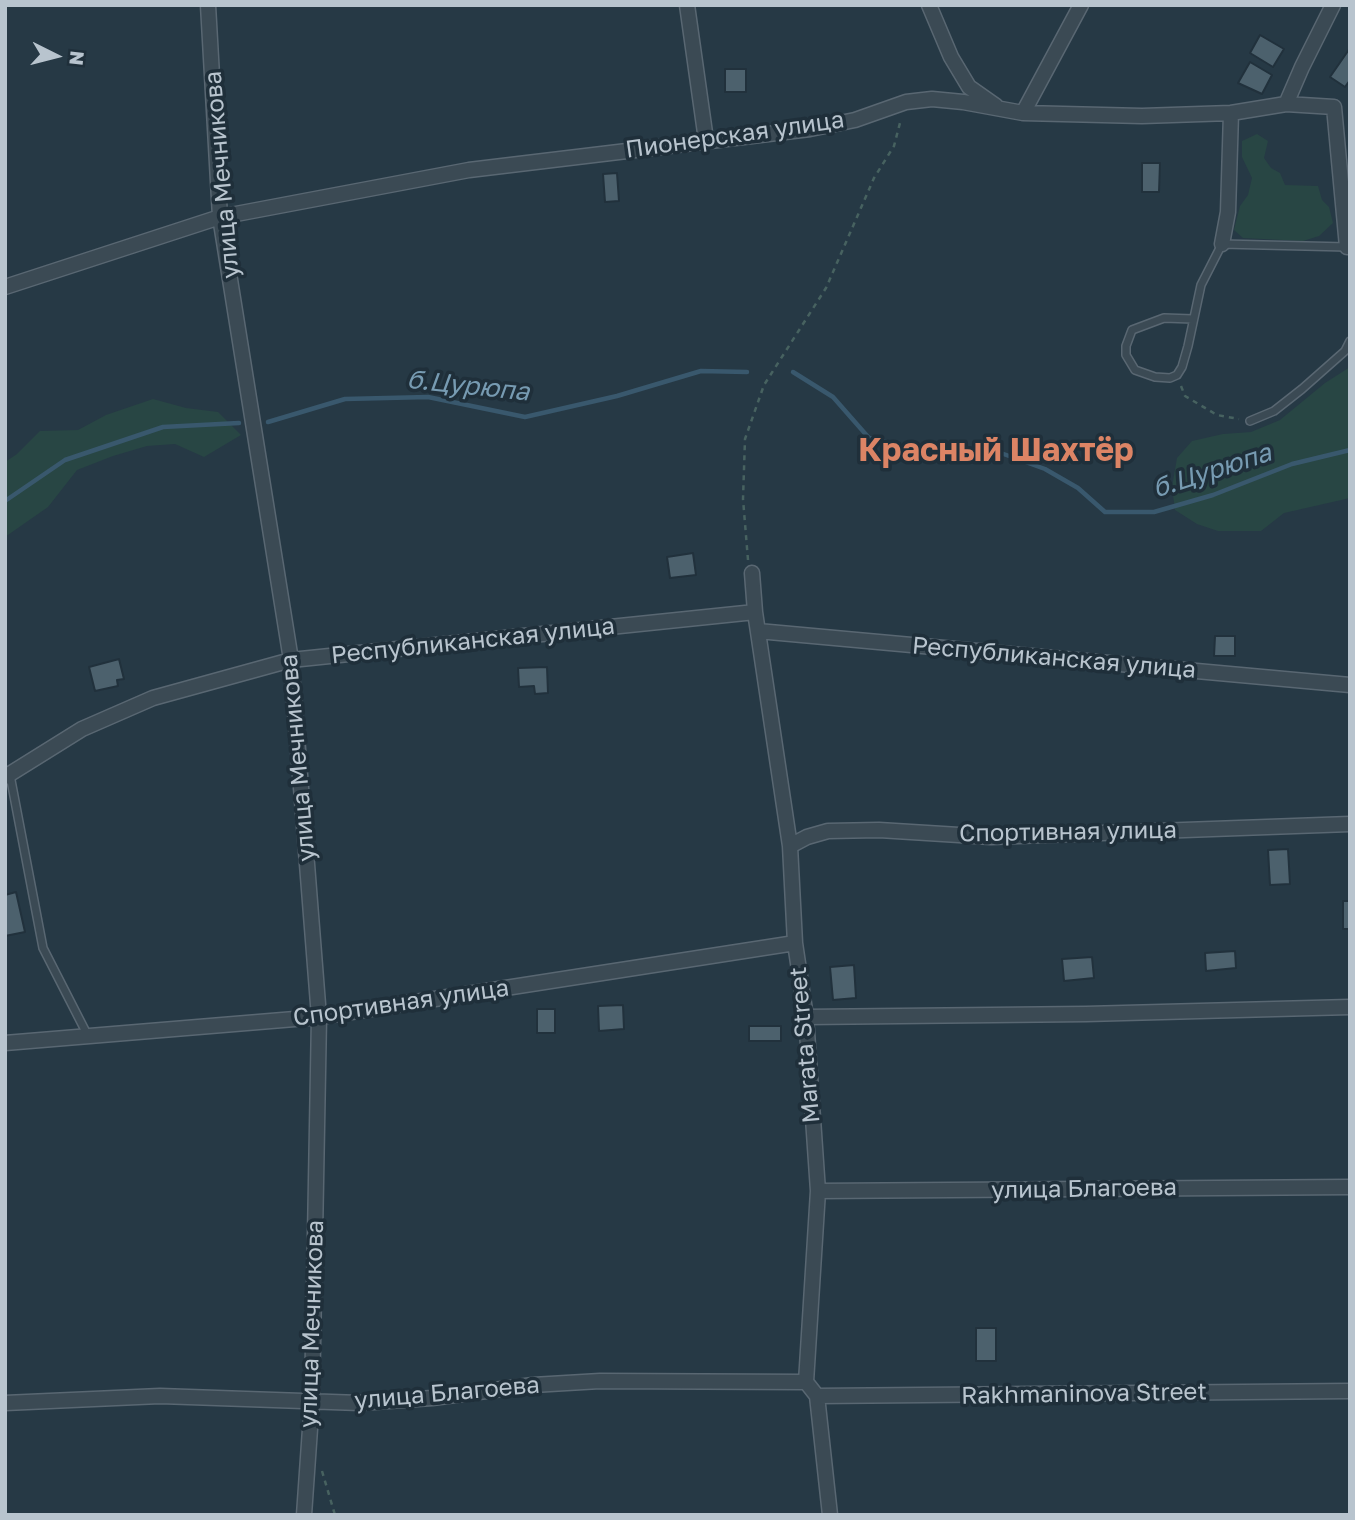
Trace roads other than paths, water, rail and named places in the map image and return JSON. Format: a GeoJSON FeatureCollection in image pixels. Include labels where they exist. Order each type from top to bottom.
{"type":"FeatureCollection","features":[{"type":"Feature","properties":{"kind":"street","name":"улица Мечникова"},"geometry":{"type":"LineString","coordinates":[[208,5],[220,216],[291,660],[319,1017],[312,1400],[304,1515]]}},
{"type":"Feature","properties":{"kind":"street"},"geometry":{"type":"LineString","coordinates":[[687,5],[706,140]]}},
{"type":"Feature","properties":{"kind":"street"},"geometry":{"type":"LineString","coordinates":[[929,5],[951,57],[969,87],[1000,109]]}},
{"type":"Feature","properties":{"kind":"street"},"geometry":{"type":"LineString","coordinates":[[1023,113],[1081,5]]}},
{"type":"Feature","properties":{"kind":"street"},"geometry":{"type":"LineString","coordinates":[[1286,104],[1333,5]]}},
{"type":"Feature","properties":{"kind":"street","name":"Пионерская улица"},"geometry":{"type":"LineString","coordinates":[[5,287],[220,216],[469,170],[821,127],[855,120],[906,102],[948,100],[1023,113],[1142,116],[1231,113],[1286,104],[1334,107],[1350,113]]}},
{"type":"Feature","properties":{"kind":"street"},"geometry":{"type":"LineString","coordinates":[[1334,107],[1349,247]]}},
{"type":"Feature","properties":{"kind":"street"},"geometry":{"type":"LineString","coordinates":[[1222,244],[1228,212],[1231,113]]}},
{"type":"Feature","properties":{"kind":"street","name":"Marata Street"},"geometry":{"type":"LineString","coordinates":[[752,573],[755,611],[790,846],[795,943],[806,1017],[818,1191],[806,1382]]}},
{"type":"Feature","properties":{"kind":"street","name":"Республиканская улица"},"geometry":{"type":"LineString","coordinates":[[8,776],[82,729],[153,698],[291,660],[755,611]]}},
{"type":"Feature","properties":{"kind":"street","name":"Республиканская улица"},"geometry":{"type":"LineString","coordinates":[[758,631],[1350,685]]}},
{"type":"Feature","properties":{"kind":"street","name":"Спортивная улица"},"geometry":{"type":"LineString","coordinates":[[790,846],[807,837],[828,831],[879,830],[991,837],[1350,824]]}},
{"type":"Feature","properties":{"kind":"street","name":"Спортивная улица"},"geometry":{"type":"LineString","coordinates":[[5,1043],[319,1017],[795,943]]}},
{"type":"Feature","properties":{"kind":"street"},"geometry":{"type":"LineString","coordinates":[[806,1017],[1086,1014],[1350,1007]]}},
{"type":"Feature","properties":{"kind":"street","name":"улица Благоева"},"geometry":{"type":"LineString","coordinates":[[818,1191],[1350,1186]]}},
{"type":"Feature","properties":{"kind":"street","name":"улица Благоева"},"geometry":{"type":"LineString","coordinates":[[5,1403],[160,1396],[372,1402],[432,1398],[533,1385],[600,1381],[806,1382]]}},
{"type":"Feature","properties":{"kind":"street"},"geometry":{"type":"LineString","coordinates":[[806,1382],[817,1396],[830,1515]]}},
{"type":"Feature","properties":{"kind":"street","name":"Rakhmaninova Street"},"geometry":{"type":"LineString","coordinates":[[817,1396],[1350,1391]]}},
{"type":"Feature","properties":{"kind":"lane"},"geometry":{"type":"LineString","coordinates":[[1194,319],[1164,318],[1132,330],[1126,346],[1126,355],[1135,370],[1155,377],[1170,378],[1177,375],[1182,367],[1194,319],[1201,285],[1222,244],[1349,247]]}},
{"type":"Feature","properties":{"kind":"lane"},"geometry":{"type":"LineString","coordinates":[[1250,421],[1274,411],[1302,389],[1345,351],[1350,341]]}},
{"type":"Feature","properties":{"kind":"lane"},"geometry":{"type":"LineString","coordinates":[[8,776],[43,948],[88,1036]]}},
{"type":"Feature","properties":{"kind":"waterway","name":"б.Цурюпа"},"geometry":{"type":"LineString","coordinates":[[268,422],[345,399],[428,397],[525,417],[617,396],[701,371],[747,372]]}},
{"type":"Feature","properties":{"kind":"waterway","name":"б.Цурюпа"},"geometry":{"type":"LineString","coordinates":[[793,372],[833,397],[869,438],[946,456],[998,452],[1045,469],[1078,488],[1105,512],[1154,512],[1213,495],[1292,464],[1350,450]]}},
{"type":"Feature","properties":{"kind":"waterway","name":"б.Цурюпа"},"geometry":{"type":"LineString","coordinates":[[5,501],[65,460],[163,427],[239,423]]}},
{"type":"Feature","properties":{"kind":"district","name":"Красный Шахтёр"},"geometry":{"type":"Point","coordinates":[996,451]}}]}
